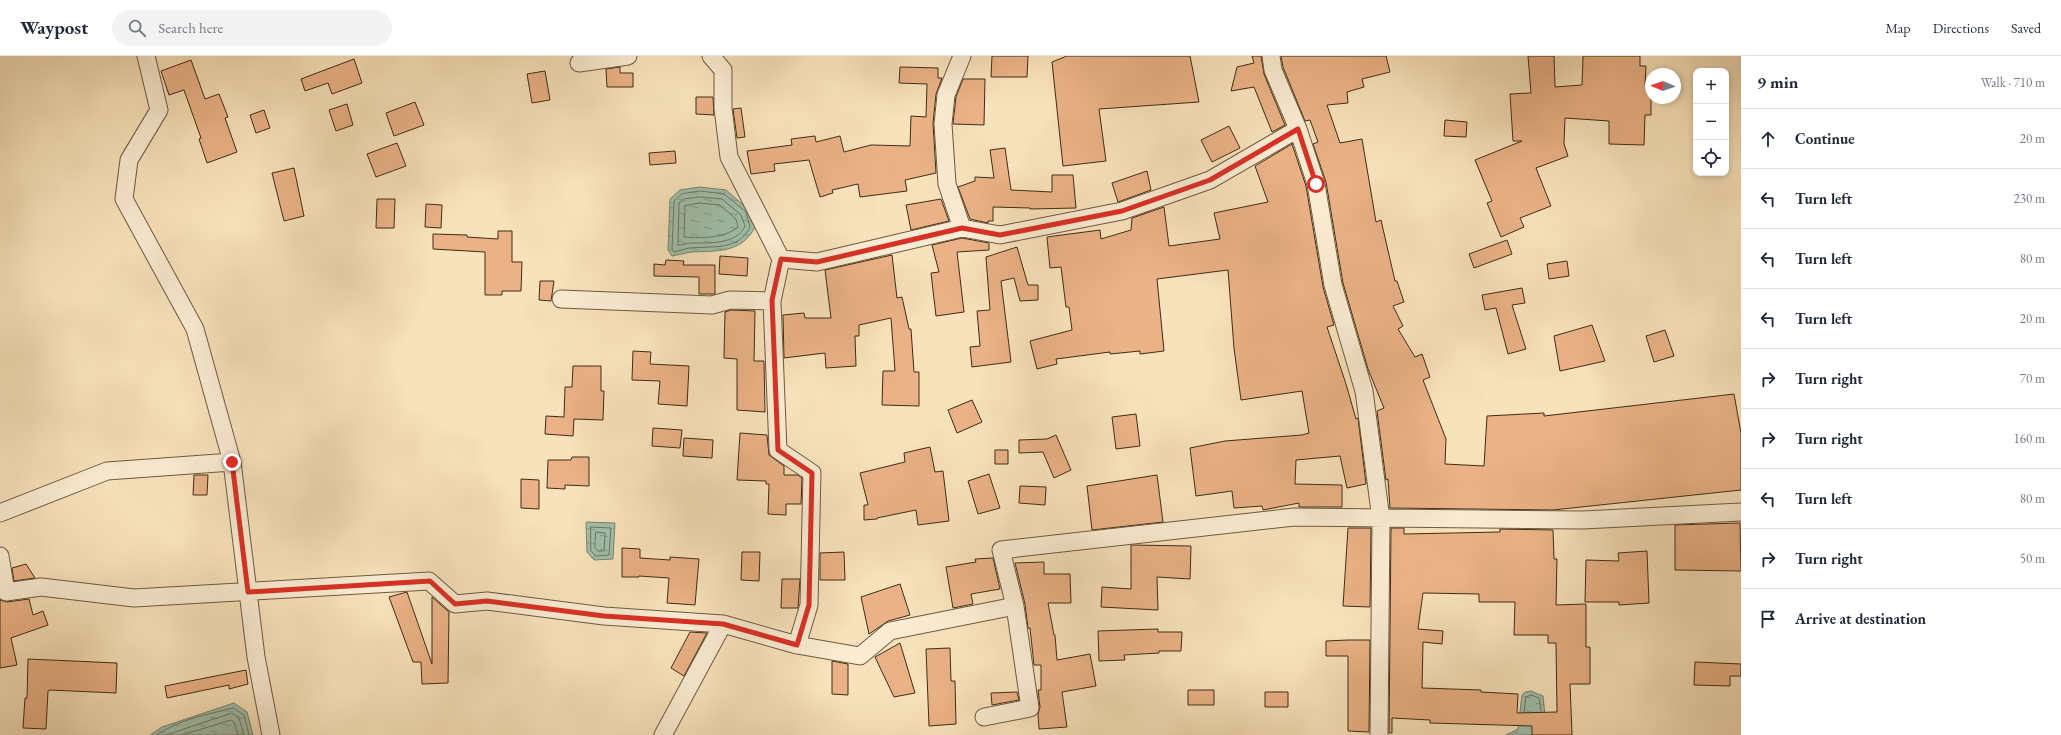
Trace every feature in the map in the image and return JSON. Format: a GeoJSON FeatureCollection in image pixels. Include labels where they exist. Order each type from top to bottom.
{"type":"FeatureCollection","features":[{"type":"Feature","properties":{"kind":"street"},"geometry":{"type":"LineString","coordinates":[[146,56],[159,110],[129,160],[124,199],[195,329],[232,462],[256,657],[271,735]]}},
{"type":"Feature","properties":{"kind":"street"},"geometry":{"type":"LineString","coordinates":[[579,63],[628,56]]}},
{"type":"Feature","properties":{"kind":"street"},"geometry":{"type":"LineString","coordinates":[[711,56],[723,70],[723,108],[729,157],[781,259],[772,300],[778,450],[812,473],[809,605],[797,645]]}},
{"type":"Feature","properties":{"kind":"street"},"geometry":{"type":"LineString","coordinates":[[962,56],[946,95],[943,124],[947,184],[962,228]]}},
{"type":"Feature","properties":{"kind":"street"},"geometry":{"type":"LineString","coordinates":[[1271,56],[1273,70],[1298,129],[1316,184],[1333,285],[1364,391],[1381,519],[1378,735]]}},
{"type":"Feature","properties":{"kind":"street"},"geometry":{"type":"LineString","coordinates":[[781,259],[817,262],[962,228],[1000,235],[1122,211],[1210,180],[1298,129]]}},
{"type":"Feature","properties":{"kind":"street"},"geometry":{"type":"LineString","coordinates":[[561,300],[712,305],[730,300],[772,300]]}},
{"type":"Feature","properties":{"kind":"street"},"geometry":{"type":"LineString","coordinates":[[0,513],[107,471],[232,462]]}},
{"type":"Feature","properties":{"kind":"street"},"geometry":{"type":"LineString","coordinates":[[984,717],[1030,708],[1016,606],[1001,550],[1294,516],[1381,519],[1583,520],[1741,512]]}},
{"type":"Feature","properties":{"kind":"street"},"geometry":{"type":"LineString","coordinates":[[0,556],[3,597],[42,587],[134,598],[430,581],[455,604],[487,601],[604,616],[723,624],[797,645],[860,656],[890,631],[1016,606]]}},
{"type":"Feature","properties":{"kind":"street"},"geometry":{"type":"LineString","coordinates":[[663,735],[723,624]]}},
{"type":"Feature","properties":{"kind":"water"},"geometry":{"type":"Polygon","coordinates":[[[699,187],[726,190],[749,210],[755,227],[743,242],[728,249],[719,251],[691,252],[672,256],[668,250],[670,199],[680,190],[699,187]]]}},
{"type":"Feature","properties":{"kind":"water"},"geometry":{"type":"Polygon","coordinates":[[[586,522],[615,523],[613,559],[594,560],[587,552],[586,522]]]}},
{"type":"Feature","properties":{"kind":"water"},"geometry":{"type":"Polygon","coordinates":[[[1531,691],[1543,696],[1547,735],[1506,735],[1518,729],[1522,695],[1525,692],[1531,691]]]}},
{"type":"Feature","properties":{"kind":"water"},"geometry":{"type":"Polygon","coordinates":[[[234,703],[247,712],[253,735],[150,735],[162,727],[234,703]]]}},
{"type":"Feature","properties":{"kind":"building"},"geometry":{"type":"Polygon","coordinates":[[[992,56],[1028,56],[1027,77],[991,77],[992,56]]]}},
{"type":"Feature","properties":{"kind":"building"},"geometry":{"type":"Polygon","coordinates":[[[1067,56],[1190,56],[1199,102],[1099,109],[1106,161],[1063,166],[1052,62],[1067,56]]]}},
{"type":"Feature","properties":{"kind":"building"},"geometry":{"type":"Polygon","coordinates":[[[1252,56],[1261,56],[1264,74],[1285,125],[1272,132],[1254,87],[1231,91],[1237,67],[1254,63],[1252,56]]]}},
{"type":"Feature","properties":{"kind":"building"},"geometry":{"type":"Polygon","coordinates":[[[1281,56],[1386,56],[1390,72],[1362,79],[1364,87],[1347,92],[1348,103],[1327,105],[1340,143],[1362,139],[1376,222],[1381,220],[1395,281],[1397,281],[1404,302],[1393,306],[1403,326],[1398,329],[1415,357],[1422,354],[1430,377],[1423,380],[1446,439],[1445,464],[1484,466],[1487,416],[1544,413],[1544,416],[1734,394],[1741,433],[1741,490],[1553,510],[1390,508],[1388,479],[1386,480],[1377,411],[1384,408],[1368,369],[1343,283],[1326,182],[1313,144],[1318,142],[1310,120],[1305,121],[1283,67],[1281,56]]]}},
{"type":"Feature","properties":{"kind":"building"},"geometry":{"type":"Polygon","coordinates":[[[1528,56],[1554,56],[1555,87],[1582,85],[1583,56],[1640,56],[1640,66],[1646,66],[1645,104],[1651,104],[1651,115],[1645,115],[1644,145],[1609,144],[1609,121],[1565,118],[1564,144],[1568,156],[1536,168],[1551,206],[1520,218],[1524,227],[1501,237],[1487,203],[1492,201],[1475,160],[1522,141],[1513,141],[1510,94],[1531,93],[1528,56]]]}},
{"type":"Feature","properties":{"kind":"building"},"geometry":{"type":"Polygon","coordinates":[[[354,59],[362,83],[332,94],[328,83],[305,91],[301,79],[354,59]]]}},
{"type":"Feature","properties":{"kind":"building"},"geometry":{"type":"Polygon","coordinates":[[[191,60],[205,99],[219,94],[228,117],[225,118],[237,152],[207,163],[199,139],[201,138],[184,90],[169,95],[161,71],[191,60]]]}},
{"type":"Feature","properties":{"kind":"building"},"geometry":{"type":"Polygon","coordinates":[[[620,67],[620,73],[633,73],[633,87],[607,87],[606,69],[620,67]]]}},
{"type":"Feature","properties":{"kind":"building"},"geometry":{"type":"Polygon","coordinates":[[[900,67],[938,68],[938,78],[942,78],[936,94],[933,123],[936,173],[905,180],[907,191],[860,197],[858,184],[832,190],[833,193],[820,197],[809,160],[774,164],[775,171],[751,174],[747,151],[792,145],[791,139],[815,136],[816,142],[840,136],[844,152],[871,145],[910,146],[911,116],[926,117],[927,84],[899,83],[900,67]]]}},
{"type":"Feature","properties":{"kind":"building"},"geometry":{"type":"Polygon","coordinates":[[[545,71],[550,100],[532,103],[527,74],[545,71]]]}},
{"type":"Feature","properties":{"kind":"building"},"geometry":{"type":"Polygon","coordinates":[[[963,79],[985,79],[984,125],[953,124],[956,97],[963,79]]]}},
{"type":"Feature","properties":{"kind":"building"},"geometry":{"type":"Polygon","coordinates":[[[696,97],[713,97],[714,115],[696,114],[696,97]]]}},
{"type":"Feature","properties":{"kind":"building"},"geometry":{"type":"Polygon","coordinates":[[[415,102],[424,125],[394,136],[386,113],[415,102]]]}},
{"type":"Feature","properties":{"kind":"building"},"geometry":{"type":"Polygon","coordinates":[[[347,104],[353,125],[336,131],[329,110],[347,104]]]}},
{"type":"Feature","properties":{"kind":"building"},"geometry":{"type":"Polygon","coordinates":[[[741,108],[745,137],[737,138],[733,109],[741,108]]]}},
{"type":"Feature","properties":{"kind":"building"},"geometry":{"type":"Polygon","coordinates":[[[264,110],[270,128],[256,133],[250,115],[264,110]]]}},
{"type":"Feature","properties":{"kind":"building"},"geometry":{"type":"Polygon","coordinates":[[[1445,120],[1467,122],[1466,137],[1444,136],[1445,120]]]}},
{"type":"Feature","properties":{"kind":"building"},"geometry":{"type":"Polygon","coordinates":[[[1229,126],[1240,148],[1212,162],[1201,140],[1229,126]]]}},
{"type":"Feature","properties":{"kind":"building"},"geometry":{"type":"Polygon","coordinates":[[[397,143],[406,166],[376,177],[367,154],[397,143]]]}},
{"type":"Feature","properties":{"kind":"building"},"geometry":{"type":"Polygon","coordinates":[[[1292,144],[1306,186],[1323,287],[1334,325],[1327,327],[1356,419],[1358,418],[1366,484],[1347,488],[1340,456],[1296,460],[1295,484],[1342,485],[1342,507],[1299,507],[1299,503],[1263,510],[1262,506],[1234,508],[1232,491],[1196,496],[1190,448],[1225,441],[1302,435],[1309,433],[1302,391],[1241,400],[1234,348],[1228,270],[1157,279],[1164,351],[1140,354],[1140,351],[1110,354],[1110,352],[1056,359],[1057,364],[1037,369],[1030,341],[1072,330],[1069,307],[1066,307],[1061,267],[1050,268],[1047,237],[1100,230],[1101,239],[1131,230],[1132,218],[1164,207],[1169,246],[1220,239],[1214,213],[1268,202],[1255,166],[1292,144]]]}},
{"type":"Feature","properties":{"kind":"building"},"geometry":{"type":"Polygon","coordinates":[[[1005,148],[1011,190],[1052,192],[1052,175],[1073,175],[1076,208],[1030,209],[993,207],[993,221],[988,221],[988,223],[970,219],[958,187],[975,181],[975,177],[994,178],[990,150],[1005,148]]]}},
{"type":"Feature","properties":{"kind":"building"},"geometry":{"type":"Polygon","coordinates":[[[675,151],[676,163],[650,165],[649,153],[675,151]]]}},
{"type":"Feature","properties":{"kind":"building"},"geometry":{"type":"Polygon","coordinates":[[[294,168],[304,216],[284,221],[272,173],[294,168]]]}},
{"type":"Feature","properties":{"kind":"building"},"geometry":{"type":"Polygon","coordinates":[[[1147,171],[1151,190],[1118,202],[1112,183],[1147,171]]]}},
{"type":"Feature","properties":{"kind":"building"},"geometry":{"type":"Polygon","coordinates":[[[377,199],[395,199],[394,228],[376,228],[377,199]]]}},
{"type":"Feature","properties":{"kind":"building"},"geometry":{"type":"Polygon","coordinates":[[[941,199],[949,221],[911,230],[906,205],[941,199]]]}},
{"type":"Feature","properties":{"kind":"building"},"geometry":{"type":"Polygon","coordinates":[[[426,204],[442,205],[441,228],[425,227],[426,204]]]}},
{"type":"Feature","properties":{"kind":"building"},"geometry":{"type":"Polygon","coordinates":[[[498,231],[512,231],[512,262],[522,262],[521,291],[502,291],[502,295],[485,295],[485,252],[433,249],[433,234],[467,235],[467,237],[498,239],[498,231]]]}},
{"type":"Feature","properties":{"kind":"building"},"geometry":{"type":"Polygon","coordinates":[[[962,238],[989,243],[989,250],[957,252],[964,312],[936,316],[931,273],[939,272],[932,245],[962,238]]]}},
{"type":"Feature","properties":{"kind":"building"},"geometry":{"type":"Polygon","coordinates":[[[1507,240],[1512,254],[1474,268],[1469,254],[1507,240]]]}},
{"type":"Feature","properties":{"kind":"building"},"geometry":{"type":"Polygon","coordinates":[[[1017,247],[1028,285],[1038,285],[1038,300],[1020,301],[1014,278],[1001,281],[1011,362],[972,367],[970,347],[980,346],[977,311],[990,310],[986,257],[1017,247]]]}},
{"type":"Feature","properties":{"kind":"building"},"geometry":{"type":"Polygon","coordinates":[[[892,255],[897,298],[902,297],[909,329],[911,329],[914,372],[919,372],[919,406],[882,405],[883,371],[895,371],[891,318],[859,325],[859,336],[855,336],[856,366],[826,368],[825,353],[784,358],[783,315],[804,313],[805,318],[831,318],[825,270],[892,255]]]}},
{"type":"Feature","properties":{"kind":"building"},"geometry":{"type":"Polygon","coordinates":[[[720,256],[748,258],[747,276],[719,274],[720,256]]]}},
{"type":"Feature","properties":{"kind":"building"},"geometry":{"type":"Polygon","coordinates":[[[666,260],[684,261],[683,265],[715,265],[715,294],[699,294],[699,277],[654,276],[654,264],[665,265],[666,260]]]}},
{"type":"Feature","properties":{"kind":"building"},"geometry":{"type":"Polygon","coordinates":[[[1567,261],[1569,276],[1549,279],[1547,264],[1567,261]]]}},
{"type":"Feature","properties":{"kind":"building"},"geometry":{"type":"Polygon","coordinates":[[[540,281],[554,281],[551,301],[539,300],[540,281]]]}},
{"type":"Feature","properties":{"kind":"building"},"geometry":{"type":"Polygon","coordinates":[[[1522,288],[1525,303],[1512,305],[1526,349],[1508,354],[1496,308],[1485,310],[1482,295],[1522,288]]]}},
{"type":"Feature","properties":{"kind":"building"},"geometry":{"type":"Polygon","coordinates":[[[731,310],[755,311],[754,361],[764,361],[765,412],[737,410],[737,359],[724,358],[725,312],[731,310]]]}},
{"type":"Feature","properties":{"kind":"building"},"geometry":{"type":"Polygon","coordinates":[[[1592,325],[1605,361],[1560,371],[1554,336],[1592,325]]]}},
{"type":"Feature","properties":{"kind":"building"},"geometry":{"type":"Polygon","coordinates":[[[1665,330],[1674,356],[1654,362],[1646,336],[1665,330]]]}},
{"type":"Feature","properties":{"kind":"building"},"geometry":{"type":"Polygon","coordinates":[[[633,351],[651,352],[650,364],[689,366],[687,406],[658,404],[660,381],[632,380],[633,351]]]}},
{"type":"Feature","properties":{"kind":"building"},"geometry":{"type":"Polygon","coordinates":[[[573,366],[601,366],[601,391],[604,391],[603,420],[574,419],[573,436],[545,434],[546,416],[564,417],[565,387],[572,387],[573,366]]]}},
{"type":"Feature","properties":{"kind":"building"},"geometry":{"type":"Polygon","coordinates":[[[972,400],[982,422],[957,433],[948,410],[972,400]]]}},
{"type":"Feature","properties":{"kind":"building"},"geometry":{"type":"Polygon","coordinates":[[[1136,414],[1140,446],[1116,449],[1112,417],[1136,414]]]}},
{"type":"Feature","properties":{"kind":"building"},"geometry":{"type":"Polygon","coordinates":[[[653,428],[682,430],[680,448],[652,446],[653,428]]]}},
{"type":"Feature","properties":{"kind":"building"},"geometry":{"type":"Polygon","coordinates":[[[740,433],[767,435],[769,455],[784,466],[784,475],[798,475],[802,478],[801,504],[786,504],[786,515],[768,514],[769,484],[766,484],[766,481],[737,480],[740,433]]]}},
{"type":"Feature","properties":{"kind":"building"},"geometry":{"type":"Polygon","coordinates":[[[1056,435],[1071,470],[1054,478],[1043,452],[1019,453],[1019,440],[1047,439],[1056,435]]]}},
{"type":"Feature","properties":{"kind":"building"},"geometry":{"type":"Polygon","coordinates":[[[684,438],[713,440],[712,458],[683,456],[684,438]]]}},
{"type":"Feature","properties":{"kind":"building"},"geometry":{"type":"Polygon","coordinates":[[[930,447],[935,472],[943,471],[949,521],[918,525],[916,510],[877,519],[864,520],[864,505],[868,505],[860,473],[905,462],[904,453],[930,447]]]}},
{"type":"Feature","properties":{"kind":"building"},"geometry":{"type":"Polygon","coordinates":[[[995,450],[1008,450],[1008,464],[995,464],[995,450]]]}},
{"type":"Feature","properties":{"kind":"building"},"geometry":{"type":"Polygon","coordinates":[[[572,457],[589,457],[589,486],[565,485],[565,489],[547,488],[548,460],[571,460],[572,457]]]}},
{"type":"Feature","properties":{"kind":"building"},"geometry":{"type":"Polygon","coordinates":[[[989,474],[1000,508],[978,514],[968,481],[989,474]]]}},
{"type":"Feature","properties":{"kind":"building"},"geometry":{"type":"Polygon","coordinates":[[[194,475],[208,475],[207,495],[193,495],[194,475]]]}},
{"type":"Feature","properties":{"kind":"building"},"geometry":{"type":"Polygon","coordinates":[[[1157,475],[1163,522],[1092,530],[1087,486],[1157,475]]]}},
{"type":"Feature","properties":{"kind":"building"},"geometry":{"type":"Polygon","coordinates":[[[521,479],[539,480],[539,509],[521,508],[521,479]]]}},
{"type":"Feature","properties":{"kind":"building"},"geometry":{"type":"Polygon","coordinates":[[[1020,486],[1046,487],[1045,505],[1019,503],[1020,486]]]}},
{"type":"Feature","properties":{"kind":"building"},"geometry":{"type":"Polygon","coordinates":[[[1740,523],[1741,571],[1675,570],[1675,525],[1740,523]]]}},
{"type":"Feature","properties":{"kind":"building"},"geometry":{"type":"Polygon","coordinates":[[[1348,528],[1371,528],[1370,607],[1343,606],[1348,528]]]}},
{"type":"Feature","properties":{"kind":"building"},"geometry":{"type":"Polygon","coordinates":[[[1391,528],[1404,528],[1404,534],[1500,532],[1500,529],[1553,530],[1554,559],[1557,559],[1556,605],[1586,604],[1586,647],[1590,647],[1590,684],[1570,684],[1572,735],[1532,735],[1532,726],[1430,723],[1430,720],[1392,718],[1392,733],[1389,733],[1391,528]],[[1423,593],[1418,629],[1443,631],[1442,644],[1423,642],[1422,688],[1481,690],[1481,692],[1518,694],[1517,713],[1557,712],[1556,643],[1548,643],[1548,635],[1514,635],[1515,602],[1479,602],[1479,594],[1423,593]]]}},
{"type":"Feature","properties":{"kind":"building"},"geometry":{"type":"Polygon","coordinates":[[[1131,545],[1191,546],[1190,579],[1157,577],[1158,610],[1101,607],[1102,587],[1131,589],[1131,545]]]}},
{"type":"Feature","properties":{"kind":"building"},"geometry":{"type":"Polygon","coordinates":[[[622,548],[640,549],[640,558],[670,560],[670,557],[699,559],[695,605],[667,603],[669,578],[639,576],[622,577],[622,548]]]}},
{"type":"Feature","properties":{"kind":"building"},"geometry":{"type":"Polygon","coordinates":[[[1647,551],[1649,603],[1619,605],[1619,602],[1585,602],[1586,560],[1619,561],[1618,553],[1647,551]]]}},
{"type":"Feature","properties":{"kind":"building"},"geometry":{"type":"Polygon","coordinates":[[[742,552],[760,552],[759,581],[741,580],[742,552]]]}},
{"type":"Feature","properties":{"kind":"building"},"geometry":{"type":"Polygon","coordinates":[[[844,552],[845,580],[820,580],[820,553],[844,552]]]}},
{"type":"Feature","properties":{"kind":"building"},"geometry":{"type":"Polygon","coordinates":[[[993,558],[1000,589],[971,594],[973,604],[953,608],[946,567],[976,562],[975,559],[993,558]]]}},
{"type":"Feature","properties":{"kind":"building"},"geometry":{"type":"Polygon","coordinates":[[[1044,562],[1044,574],[1070,574],[1071,603],[1048,603],[1055,635],[1057,660],[1090,654],[1096,686],[1062,692],[1067,727],[1039,729],[1038,714],[1040,707],[1038,690],[1041,690],[1041,665],[1034,665],[1030,628],[1028,628],[1025,604],[1015,563],[1044,562]]]}},
{"type":"Feature","properties":{"kind":"building"},"geometry":{"type":"Polygon","coordinates":[[[26,564],[35,578],[14,581],[12,568],[26,564]]]}},
{"type":"Feature","properties":{"kind":"building"},"geometry":{"type":"Polygon","coordinates":[[[782,579],[800,579],[798,608],[781,608],[782,579]]]}},
{"type":"Feature","properties":{"kind":"building"},"geometry":{"type":"Polygon","coordinates":[[[900,584],[910,615],[888,621],[869,634],[861,597],[900,584]]]}},
{"type":"Feature","properties":{"kind":"building"},"geometry":{"type":"Polygon","coordinates":[[[407,592],[432,664],[432,597],[449,612],[448,683],[422,684],[421,662],[413,662],[389,597],[407,592]]]}},
{"type":"Feature","properties":{"kind":"building"},"geometry":{"type":"Polygon","coordinates":[[[29,599],[33,615],[43,611],[48,625],[11,638],[17,665],[0,668],[0,600],[7,602],[29,599]]]}},
{"type":"Feature","properties":{"kind":"building"},"geometry":{"type":"Polygon","coordinates":[[[1158,629],[1158,632],[1182,632],[1181,651],[1159,651],[1159,653],[1124,655],[1125,660],[1099,661],[1098,631],[1158,629]]]}},
{"type":"Feature","properties":{"kind":"building"},"geometry":{"type":"Polygon","coordinates":[[[690,632],[707,633],[684,676],[671,668],[690,632]]]}},
{"type":"Feature","properties":{"kind":"building"},"geometry":{"type":"Polygon","coordinates":[[[1370,640],[1369,732],[1348,731],[1348,656],[1326,656],[1326,641],[1370,640]]]}},
{"type":"Feature","properties":{"kind":"building"},"geometry":{"type":"Polygon","coordinates":[[[900,643],[915,693],[894,697],[875,657],[900,643]]]}},
{"type":"Feature","properties":{"kind":"building"},"geometry":{"type":"Polygon","coordinates":[[[950,648],[951,681],[955,681],[956,724],[929,726],[926,649],[950,648]]]}},
{"type":"Feature","properties":{"kind":"building"},"geometry":{"type":"Polygon","coordinates":[[[28,659],[117,663],[116,693],[50,690],[48,691],[46,729],[23,728],[25,698],[27,698],[28,659]]]}},
{"type":"Feature","properties":{"kind":"building"},"geometry":{"type":"Polygon","coordinates":[[[832,661],[848,664],[848,695],[832,694],[832,661]]]}},
{"type":"Feature","properties":{"kind":"building"},"geometry":{"type":"Polygon","coordinates":[[[1695,662],[1741,664],[1741,676],[1730,676],[1730,686],[1694,685],[1695,662]]]}},
{"type":"Feature","properties":{"kind":"building"},"geometry":{"type":"Polygon","coordinates":[[[246,670],[248,684],[229,689],[229,685],[167,698],[165,686],[246,670]]]}},
{"type":"Feature","properties":{"kind":"building"},"geometry":{"type":"Polygon","coordinates":[[[1188,690],[1214,690],[1214,705],[1188,705],[1188,690]]]}},
{"type":"Feature","properties":{"kind":"building"},"geometry":{"type":"Polygon","coordinates":[[[1017,692],[1019,700],[992,705],[991,693],[1017,692]]]}},
{"type":"Feature","properties":{"kind":"building"},"geometry":{"type":"Polygon","coordinates":[[[1265,692],[1288,692],[1288,707],[1265,707],[1265,692]]]}},
{"type":"Feature","properties":{"kind":"route"},"geometry":{"type":"LineString","coordinates":[[232,462],[248,592],[430,581],[455,604],[487,601],[604,616],[723,624],[797,645],[809,605],[812,473],[778,450],[772,300],[781,259],[817,262],[962,228],[1000,235],[1122,211],[1210,180],[1298,129],[1316,184]]}}]}
